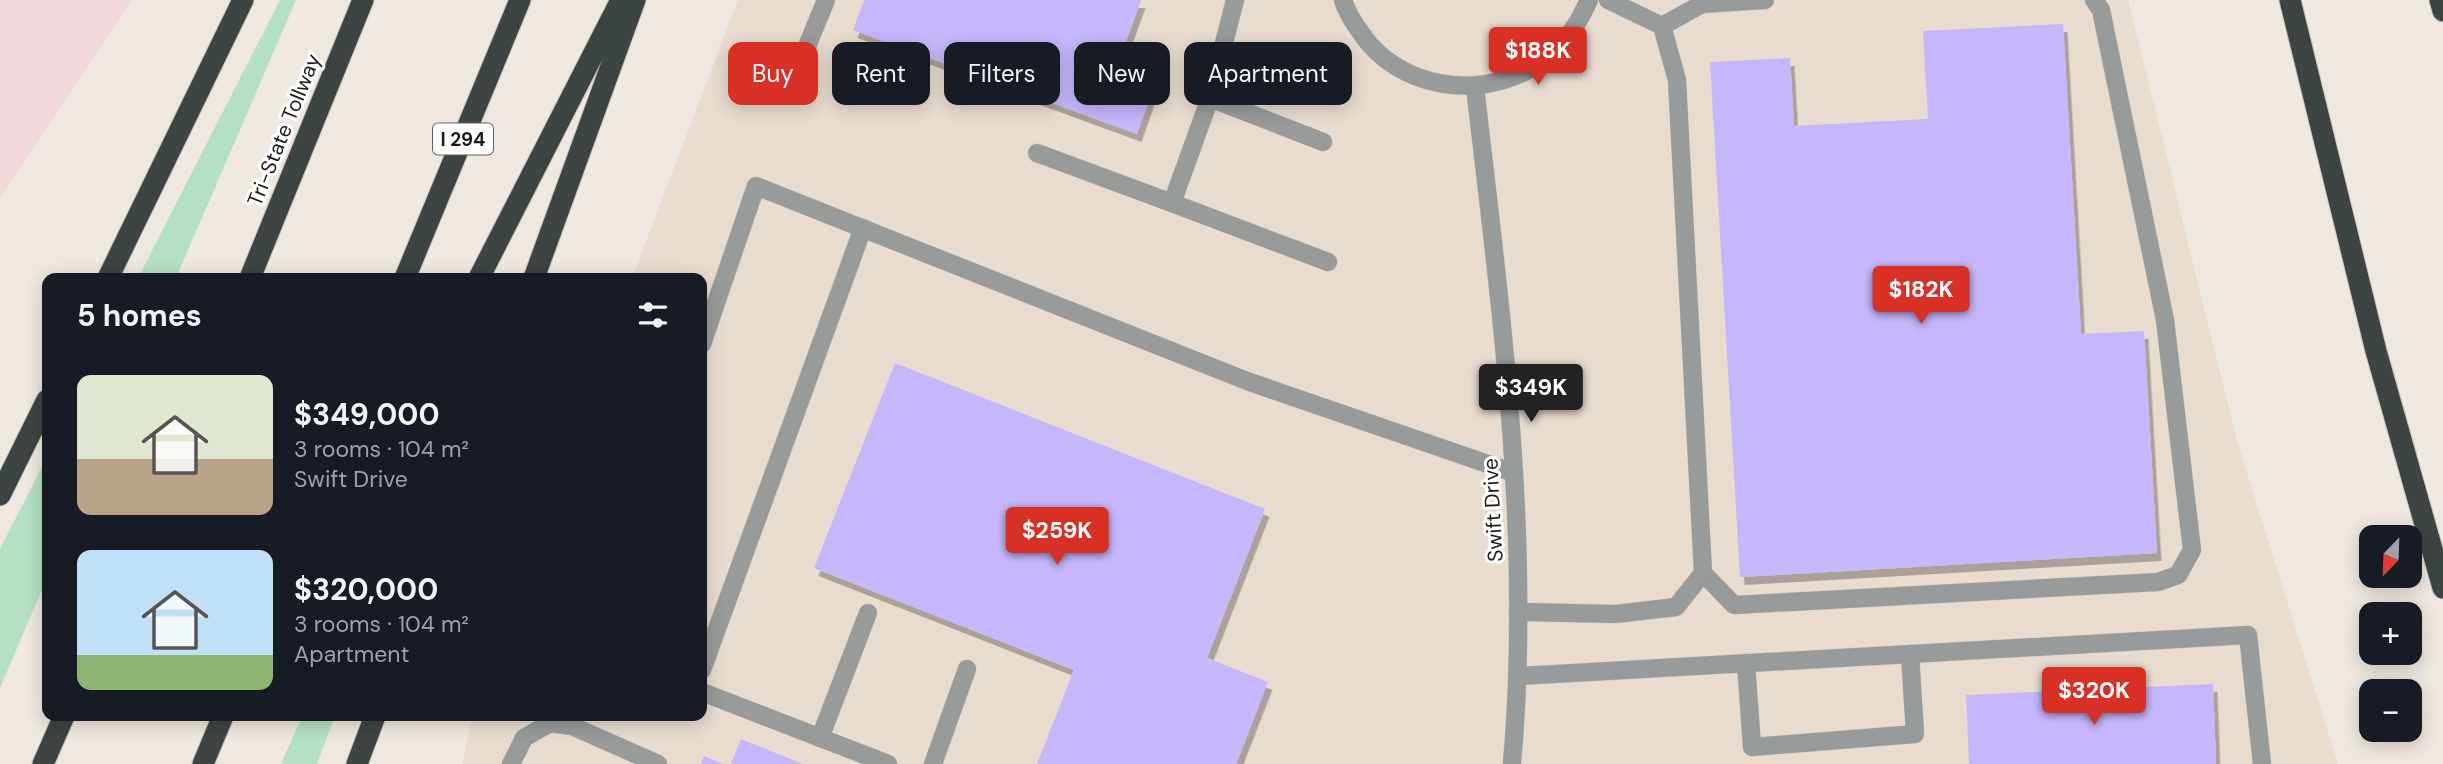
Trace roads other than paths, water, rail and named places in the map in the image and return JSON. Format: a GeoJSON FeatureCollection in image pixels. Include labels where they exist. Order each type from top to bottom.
{"type":"FeatureCollection","features":[{"type":"Feature","properties":{"kind":"highway"},"geometry":{"type":"LineString","coordinates":[[110,273],[243,0]]}},
{"type":"Feature","properties":{"kind":"highway","name":"Tri-State Tollway"},"geometry":{"type":"LineString","coordinates":[[252,273],[363,0]]}},
{"type":"Feature","properties":{"kind":"highway","name":"I 294"},"geometry":{"type":"LineString","coordinates":[[407,273],[520,0]]}},
{"type":"Feature","properties":{"kind":"highway"},"geometry":{"type":"LineString","coordinates":[[482,273],[621,0]]}},
{"type":"Feature","properties":{"kind":"highway"},"geometry":{"type":"LineString","coordinates":[[536,273],[635,0]]}},
{"type":"Feature","properties":{"kind":"highway"},"geometry":{"type":"LineString","coordinates":[[2290,0],[2376,351],[2443,588]]}},
{"type":"Feature","properties":{"kind":"highway"},"geometry":{"type":"LineString","coordinates":[[2440,0],[2443,11]]}},
{"type":"Feature","properties":{"kind":"highway"},"geometry":{"type":"LineString","coordinates":[[0,495],[42,410]]}},
{"type":"Feature","properties":{"kind":"highway"},"geometry":{"type":"LineString","coordinates":[[43,764],[62,721]]}},
{"type":"Feature","properties":{"kind":"highway"},"geometry":{"type":"LineString","coordinates":[[203,764],[221,721]]}},
{"type":"Feature","properties":{"kind":"highway"},"geometry":{"type":"LineString","coordinates":[[357,764],[373,721]]}},
{"type":"Feature","properties":{"kind":"street"},"geometry":{"type":"LineString","coordinates":[[809,42],[826,0]]}},
{"type":"Feature","properties":{"kind":"street"},"geometry":{"type":"LineString","coordinates":[[1224,42],[1235,0]]}},
{"type":"Feature","properties":{"kind":"street"},"geometry":{"type":"LineString","coordinates":[[1343,0],[1346,11],[1368,44],[1399,69],[1436,84],[1475,87],[1514,78],[1549,58],[1576,29],[1589,0]]}},
{"type":"Feature","properties":{"kind":"street"},"geometry":{"type":"LineString","coordinates":[[1608,0],[1662,26],[1677,79],[1703,573],[1734,605],[2158,582],[2178,575],[2192,550],[2165,320],[2101,10],[2094,0]]}},
{"type":"Feature","properties":{"kind":"street"},"geometry":{"type":"LineString","coordinates":[[1662,26],[1702,4],[1765,0]]}},
{"type":"Feature","properties":{"kind":"street","name":"Swift Drive"},"geometry":{"type":"LineString","coordinates":[[1475,87],[1509,389],[1514,473],[1518,549],[1519,676],[1512,764]]}},
{"type":"Feature","properties":{"kind":"street"},"geometry":{"type":"LineString","coordinates":[[1172,203],[1208,105]]}},
{"type":"Feature","properties":{"kind":"street"},"geometry":{"type":"LineString","coordinates":[[1226,105],[1323,142]]}},
{"type":"Feature","properties":{"kind":"street"},"geometry":{"type":"LineString","coordinates":[[1037,153],[1328,262]]}},
{"type":"Feature","properties":{"kind":"street"},"geometry":{"type":"LineString","coordinates":[[707,329],[756,186],[1247,381],[1514,473]]}},
{"type":"Feature","properties":{"kind":"street"},"geometry":{"type":"LineString","coordinates":[[707,656],[863,228]]}},
{"type":"Feature","properties":{"kind":"street"},"geometry":{"type":"LineString","coordinates":[[1518,612],[1616,614],[1676,607],[1703,573]]}},
{"type":"Feature","properties":{"kind":"street"},"geometry":{"type":"LineString","coordinates":[[820,738],[868,613]]}},
{"type":"Feature","properties":{"kind":"street"},"geometry":{"type":"LineString","coordinates":[[1519,676],[2248,635],[2262,764]]}},
{"type":"Feature","properties":{"kind":"street"},"geometry":{"type":"LineString","coordinates":[[1746,663],[1752,747],[1915,734],[1910,654]]}},
{"type":"Feature","properties":{"kind":"street"},"geometry":{"type":"LineString","coordinates":[[933,764],[967,669]]}},
{"type":"Feature","properties":{"kind":"street"},"geometry":{"type":"LineString","coordinates":[[707,694],[888,764]]}},
{"type":"Feature","properties":{"kind":"street"},"geometry":{"type":"LineString","coordinates":[[511,764],[524,737],[550,723],[574,721],[658,764]]}}]}
